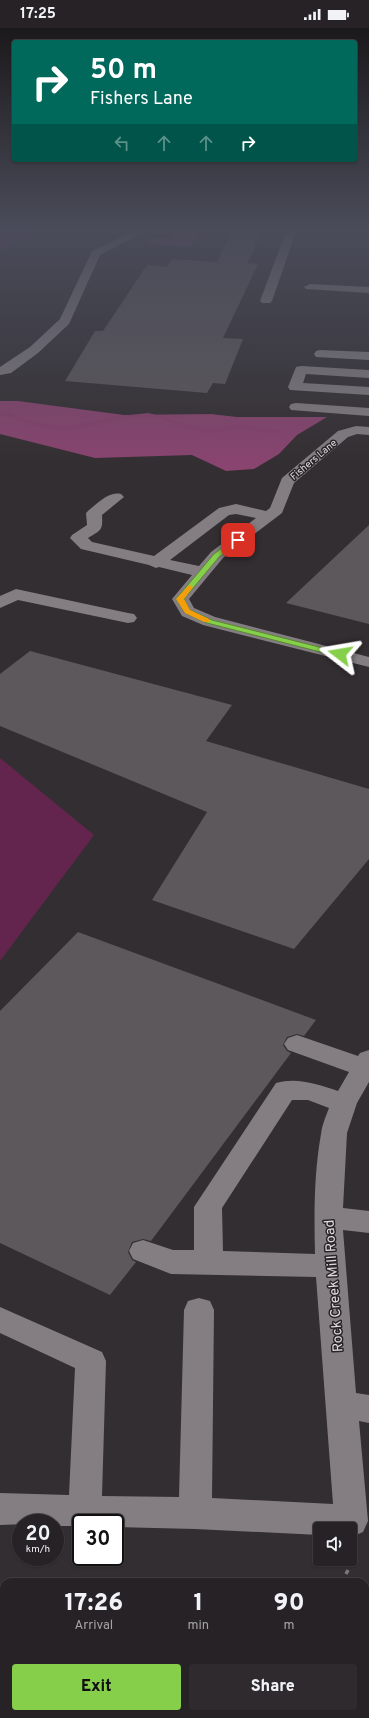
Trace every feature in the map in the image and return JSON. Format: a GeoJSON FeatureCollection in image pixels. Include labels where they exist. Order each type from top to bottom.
{"type":"FeatureCollection","features":[{"type":"Feature","properties":{"kind":"street"},"geometry":{"type":"LineString","coordinates":[[0,370],[6,370],[34,350],[65,321],[71,308]]}},
{"type":"Feature","properties":{"kind":"street"},"geometry":{"type":"LineString","coordinates":[[320,354],[369,356]]}},
{"type":"Feature","properties":{"kind":"street"},"geometry":{"type":"LineString","coordinates":[[369,374],[301,370],[295,387],[369,391]]}},
{"type":"Feature","properties":{"kind":"street"},"geometry":{"type":"LineString","coordinates":[[296,407],[369,412]]}},
{"type":"Feature","properties":{"kind":"street","name":"Fishers Lane"},"geometry":{"type":"LineString","coordinates":[[369,431],[356,430],[343,434],[292,477],[287,482],[277,510],[217,555],[180,599],[188,612],[209,621],[369,662]]}},
{"type":"Feature","properties":{"kind":"street"},"geometry":{"type":"LineString","coordinates":[[116,497],[94,513],[95,528],[78,538],[87,546],[156,563],[202,572]]}},
{"type":"Feature","properties":{"kind":"street"},"geometry":{"type":"LineString","coordinates":[[156,563],[224,511],[236,509],[269,516]]}},
{"type":"Feature","properties":{"kind":"street"},"geometry":{"type":"LineString","coordinates":[[0,603],[16,594],[128,618]]}},
{"type":"Feature","properties":{"kind":"street"},"geometry":{"type":"LineString","coordinates":[[297,1044],[366,1063]]}},
{"type":"Feature","properties":{"kind":"street","name":"Rock Creek Mill Road"},"geometry":{"type":"LineString","coordinates":[[195,1513],[351,1521],[356,1406],[330,1266],[328,1218],[334,1133],[344,1103],[366,1063]]}},
{"type":"Feature","properties":{"kind":"street"},"geometry":{"type":"LineString","coordinates":[[209,1262],[208,1207],[285,1090],[310,1091],[344,1103]]}},
{"type":"Feature","properties":{"kind":"street"},"geometry":{"type":"LineString","coordinates":[[328,1218],[369,1222]]}},
{"type":"Feature","properties":{"kind":"street"},"geometry":{"type":"LineString","coordinates":[[143,1251],[171,1262],[330,1266]]}},
{"type":"Feature","properties":{"kind":"street"},"geometry":{"type":"LineString","coordinates":[[0,1509],[195,1513],[199,1310]]}},
{"type":"Feature","properties":{"kind":"street"},"geometry":{"type":"LineString","coordinates":[[0,1319],[91,1361],[85,1511]]}},
{"type":"Feature","properties":{"kind":"shaded area"},"geometry":{"type":"Polygon","coordinates":[[[0,401],[18,401],[124,415],[211,414],[237,417],[327,417],[297,435],[279,454],[254,469],[226,471],[192,455],[95,458],[0,434],[0,401]]]}},
{"type":"Feature","properties":{"kind":"shaded area"},"geometry":{"type":"Polygon","coordinates":[[[0,758],[94,835],[0,961],[0,758]]]}},
{"type":"Feature","properties":{"kind":"building"},"geometry":{"type":"Polygon","coordinates":[[[118,308],[237,308],[223,338],[243,339],[225,384],[213,383],[207,393],[65,381],[95,331],[103,331],[118,308]]]}},
{"type":"Feature","properties":{"kind":"building"},"geometry":{"type":"Polygon","coordinates":[[[369,525],[369,624],[286,603],[369,525]]]}},
{"type":"Feature","properties":{"kind":"building"},"geometry":{"type":"Polygon","coordinates":[[[30,651],[232,705],[206,741],[369,789],[369,859],[294,949],[152,900],[207,812],[0,726],[0,674],[30,651]]]}},
{"type":"Feature","properties":{"kind":"building"},"geometry":{"type":"Polygon","coordinates":[[[78,932],[316,1020],[304,1036],[297,1034],[287,1037],[283,1045],[287,1051],[291,1053],[151,1241],[143,1239],[132,1242],[128,1252],[132,1260],[136,1262],[110,1295],[0,1243],[0,1011],[78,932]]]}},
{"type":"Feature","properties":{"kind":"waterway"},"geometry":{"type":"LineString","coordinates":[[0,412],[25,421],[64,430],[112,419],[148,415],[164,418],[185,427],[210,431],[237,427],[278,432]]}},
{"type":"Feature","properties":{"kind":"slow traffic"},"geometry":{"type":"LineString","coordinates":[[190,587],[180,599],[188,612],[207,620]]}},
{"type":"Feature","properties":{"kind":"route"},"geometry":{"type":"LineString","coordinates":[[238,540],[217,555],[180,599],[188,612],[209,621],[340,654]]}}]}
